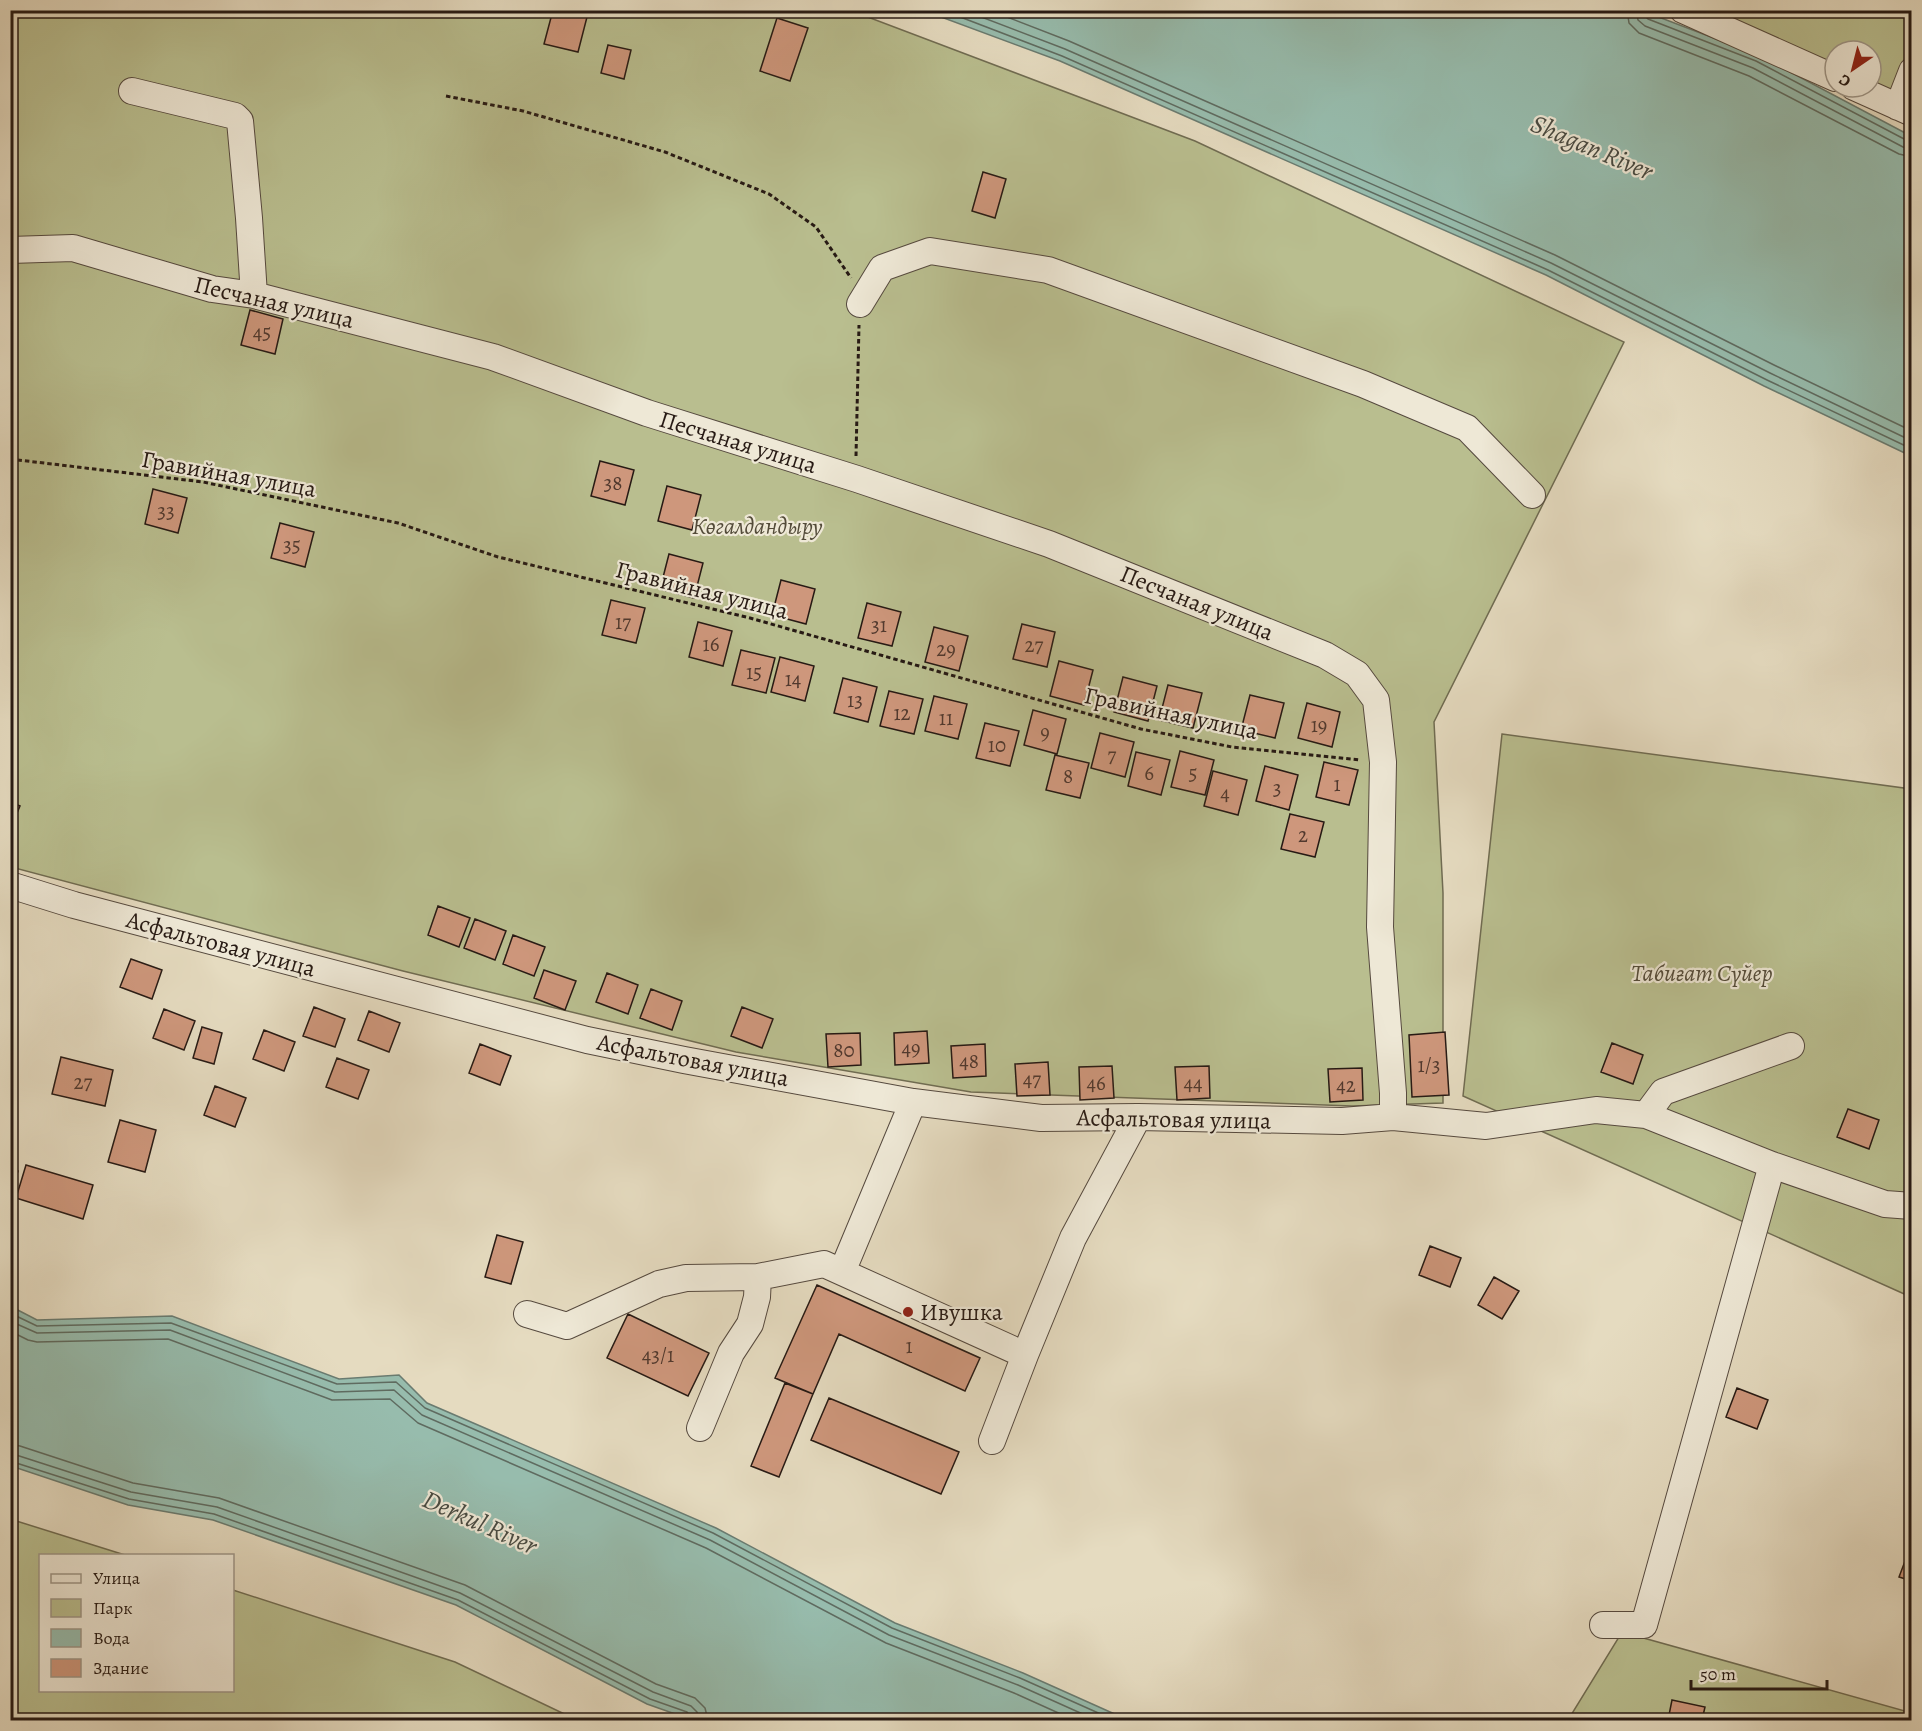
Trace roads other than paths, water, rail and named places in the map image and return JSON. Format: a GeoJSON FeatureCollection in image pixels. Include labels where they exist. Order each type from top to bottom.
{"type":"FeatureCollection","features":[{"type":"Feature","properties":{"kind":"street"},"geometry":{"type":"LineString","coordinates":[[1683,10],[1823,73]]}},
{"type":"Feature","properties":{"kind":"street"},"geometry":{"type":"LineString","coordinates":[[1881,99],[1905,110],[1911,71]]}},
{"type":"Feature","properties":{"kind":"street"},"geometry":{"type":"LineString","coordinates":[[132,91],[235,116],[240,121],[254,295]]}},
{"type":"Feature","properties":{"kind":"street","name":"Песчаная улица"},"geometry":{"type":"LineString","coordinates":[[10,250],[73,248],[212,289],[254,295],[493,357],[647,413],[857,479],[1049,544],[1325,655],[1357,674],[1376,700],[1383,762],[1380,927],[1393,1117]]}},
{"type":"Feature","properties":{"kind":"street"},"geometry":{"type":"LineString","coordinates":[[860,304],[882,268],[930,251],[1048,270],[1363,384],[1467,428],[1532,495]]}},
{"type":"Feature","properties":{"kind":"street","name":"Асфальтовая улица"},"geometry":{"type":"LineString","coordinates":[[10,885],[74,905],[587,1040],[913,1102],[1041,1119],[1342,1121],[1393,1117],[1486,1126],[1596,1110],[1646,1115],[1772,1165],[1886,1204],[1911,1206]]}},
{"type":"Feature","properties":{"kind":"street"},"geometry":{"type":"LineString","coordinates":[[1646,1115],[1663,1092],[1791,1046]]}},
{"type":"Feature","properties":{"kind":"street"},"geometry":{"type":"LineString","coordinates":[[842,1272],[913,1102]]}},
{"type":"Feature","properties":{"kind":"street"},"geometry":{"type":"LineString","coordinates":[[992,1441],[1073,1238],[1138,1118]]}},
{"type":"Feature","properties":{"kind":"street"},"geometry":{"type":"LineString","coordinates":[[1604,1625],[1644,1625],[1772,1165]]}},
{"type":"Feature","properties":{"kind":"street"},"geometry":{"type":"LineString","coordinates":[[527,1314],[567,1326],[659,1284],[686,1278],[758,1277],[824,1264],[1025,1355]]}},
{"type":"Feature","properties":{"kind":"street"},"geometry":{"type":"LineString","coordinates":[[700,1428],[731,1353],[750,1323],[758,1297],[758,1277]]}},
{"type":"Feature","properties":{"kind":"water","name":"Shagan River"},"geometry":{"type":"Polygon","coordinates":[[[925,11],[1643,11],[1758,55],[1823,89],[1823,99],[1841,99],[1911,136],[1911,456],[1764,386],[1546,275],[1060,61],[925,11]]]}},
{"type":"Feature","properties":{"kind":"water","name":"Derkul River"},"geometry":{"type":"Polygon","coordinates":[[[10,1306],[37,1320],[172,1316],[339,1379],[399,1375],[427,1403],[716,1528],[895,1623],[1023,1673],[1128,1720],[692,1720],[647,1704],[456,1605],[213,1520],[128,1505],[11,1466],[10,1306]]]}},
{"type":"Feature","properties":{"kind":"place","name":"Ивушка"},"geometry":{"type":"Point","coordinates":[908,1312]}},
{"type":"Feature","properties":{"kind":"park label","name":"Көгалдандыру"},"geometry":{"type":"Point","coordinates":[757,526]}},
{"type":"Feature","properties":{"kind":"park label","name":"Табиғат Сүйер"},"geometry":{"type":"Point","coordinates":[1702,973]}}]}
